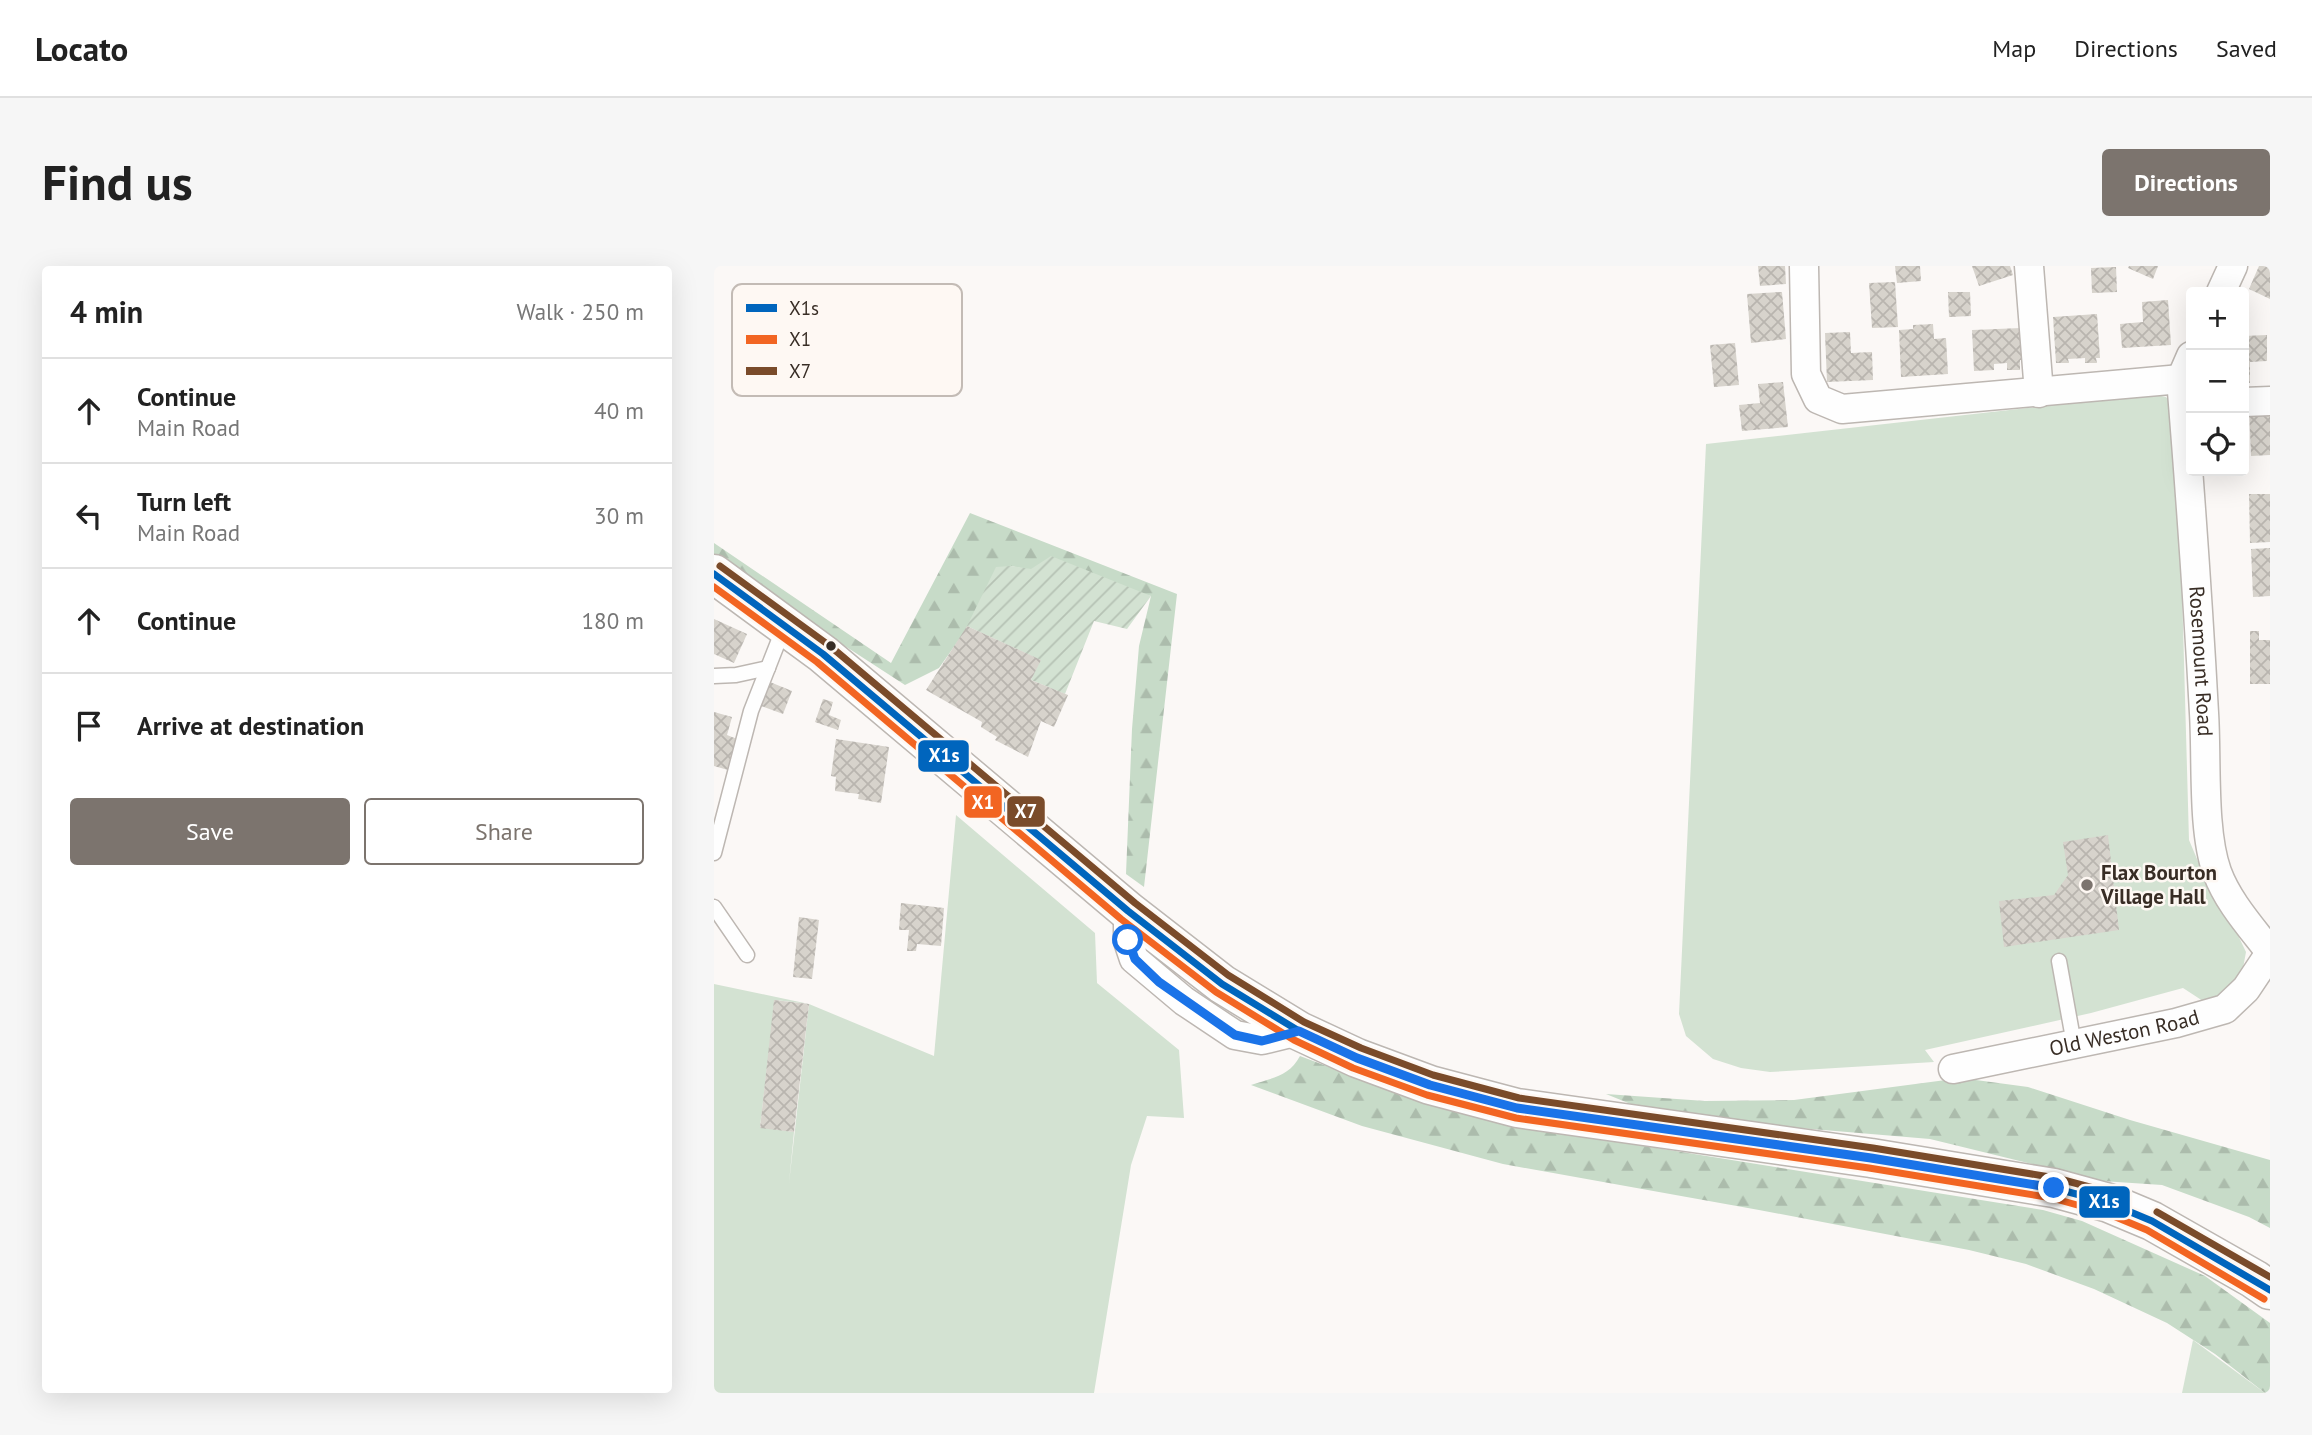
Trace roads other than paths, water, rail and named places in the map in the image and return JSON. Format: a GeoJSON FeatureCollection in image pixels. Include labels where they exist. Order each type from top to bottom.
{"type":"FeatureCollection","features":[{"type":"Feature","properties":{"kind":"main road"},"geometry":{"type":"LineString","coordinates":[[714,574],[823,654],[1128,911],[1222,984],[1299,1031],[1357,1058],[1430,1085],[1517,1108],[1871,1158],[2054,1188],[2109,1203],[2152,1221],[2270,1290]]}},
{"type":"Feature","properties":{"kind":"main road"},"geometry":{"type":"LineString","coordinates":[[2152,1221],[2246,1246],[2270,1259]]}},
{"type":"Feature","properties":{"kind":"street"},"geometry":{"type":"LineString","coordinates":[[1804,266],[1806,374],[1818,399],[1842,409],[2127,384],[2186,385]]}},
{"type":"Feature","properties":{"kind":"street"},"geometry":{"type":"LineString","coordinates":[[2029,266],[2039,393]]}},
{"type":"Feature","properties":{"kind":"street"},"geometry":{"type":"LineString","coordinates":[[2223,287],[2233,266]]}},
{"type":"Feature","properties":{"kind":"street"},"geometry":{"type":"LineString","coordinates":[[2249,402],[2270,401]]}},
{"type":"Feature","properties":{"kind":"street","name":"Rosemount Road"},"geometry":{"type":"LineString","coordinates":[[2188,413],[2209,836],[2217,872],[2237,910],[2270,952]]}},
{"type":"Feature","properties":{"kind":"street","name":"Old Weston Road"},"geometry":{"type":"LineString","coordinates":[[1953,1069],[2176,1023],[2225,1009],[2246,989],[2270,952]]}},
{"type":"Feature","properties":{"kind":"lane"},"geometry":{"type":"LineString","coordinates":[[714,853],[751,711],[785,626]]}},
{"type":"Feature","properties":{"kind":"lane"},"geometry":{"type":"LineString","coordinates":[[714,677],[768,667]]}},
{"type":"Feature","properties":{"kind":"lane"},"geometry":{"type":"LineString","coordinates":[[714,907],[747,956]]}},
{"type":"Feature","properties":{"kind":"lane"},"geometry":{"type":"LineString","coordinates":[[2059,961],[2074,1044]]}},
{"type":"Feature","properties":{"kind":"place","name":"Flax Bourton Village Hall"},"geometry":{"type":"Point","coordinates":[2087,885]}}]}
